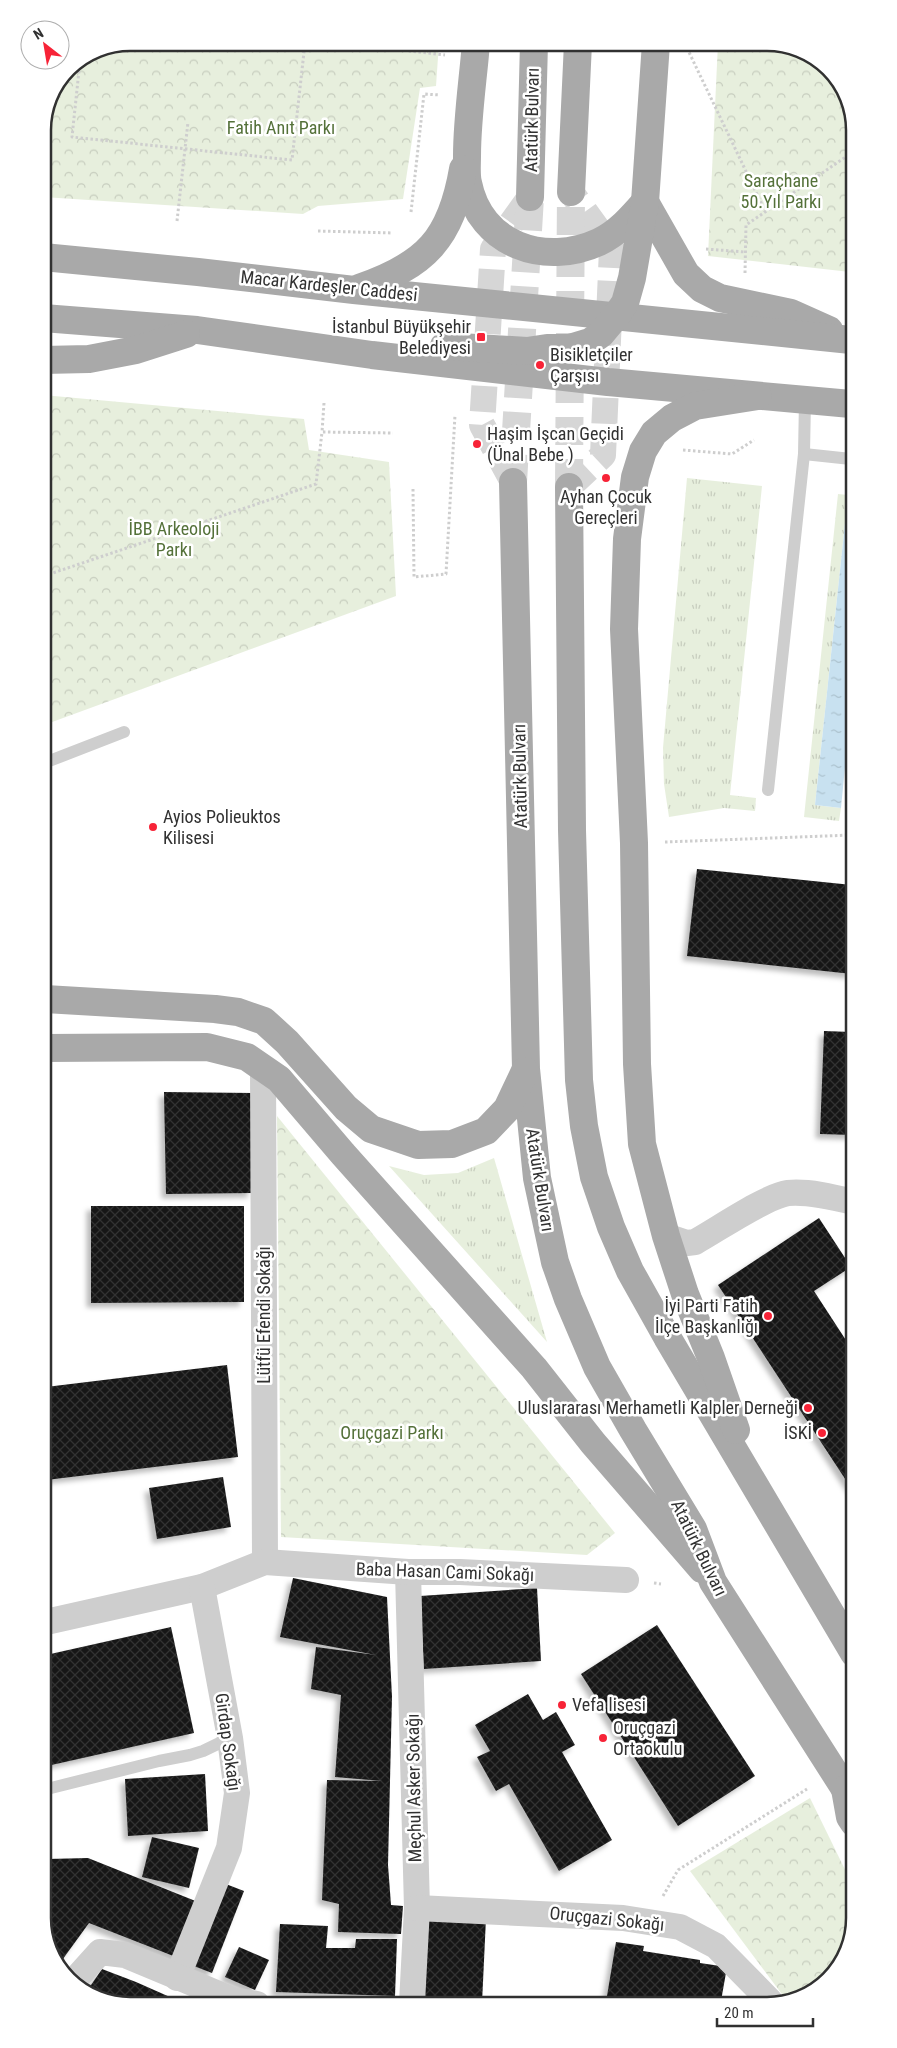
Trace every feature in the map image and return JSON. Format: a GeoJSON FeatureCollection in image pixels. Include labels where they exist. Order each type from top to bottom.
{"type":"FeatureCollection","features":[{"type":"Feature","properties":{"kind":"main road"},"geometry":{"type":"LineString","coordinates":[[354,290],[398,272],[426,254],[433,246],[452,211],[460,186],[467,143],[475,51]]}},
{"type":"Feature","properties":{"kind":"main road","name":"Atatürk Bulvarı"},"geometry":{"type":"LineString","coordinates":[[530,197],[534,51]]}},
{"type":"Feature","properties":{"kind":"main road"},"geometry":{"type":"LineString","coordinates":[[571,192],[578,51]]}},
{"type":"Feature","properties":{"kind":"main road"},"geometry":{"type":"LineString","coordinates":[[372,355],[407,344],[527,351],[547,348],[570,348],[590,342],[601,334],[625,303],[632,278],[645,202],[655,51]]}},
{"type":"Feature","properties":{"kind":"main road"},"geometry":{"type":"LineString","coordinates":[[467,143],[467,181],[472,198],[484,221],[498,234],[520,248],[554,252],[586,247],[616,231],[645,202]]}},
{"type":"Feature","properties":{"kind":"main road"},"geometry":{"type":"LineString","coordinates":[[645,202],[686,274],[702,289],[720,298],[791,313],[846,338]]}},
{"type":"Feature","properties":{"kind":"main road","name":"Macar Kardeşler Caddesi"},"geometry":{"type":"LineString","coordinates":[[51,259],[198,272],[354,290],[846,340]]}},
{"type":"Feature","properties":{"kind":"main road"},"geometry":{"type":"LineString","coordinates":[[51,319],[197,330],[372,355],[608,382],[846,404]]}},
{"type":"Feature","properties":{"kind":"main road"},"geometry":{"type":"LineString","coordinates":[[51,360],[89,359],[136,350],[197,330]]}},
{"type":"Feature","properties":{"kind":"main road"},"geometry":{"type":"LineString","coordinates":[[753,1481],[712,1358],[685,1294],[666,1236],[642,1144],[637,1064],[634,843],[624,629],[627,539],[635,476],[643,451],[654,433],[672,418],[695,406],[758,396]]}},
{"type":"Feature","properties":{"kind":"main road","name":"Atatürk Bulvarı"},"geometry":{"type":"LineString","coordinates":[[513,482],[526,1070],[537,1178],[555,1262],[596,1367],[693,1528],[713,1582],[846,1786]]}},
{"type":"Feature","properties":{"kind":"main road"},"geometry":{"type":"LineString","coordinates":[[568,487],[572,830],[580,1080],[584,1126],[594,1177],[611,1227],[630,1271],[846,1639]]}},
{"type":"Feature","properties":{"kind":"main road"},"geometry":{"type":"LineString","coordinates":[[51,999],[215,1009],[238,1012],[264,1021],[287,1042],[346,1108],[371,1129],[418,1145],[452,1144],[486,1131],[507,1109],[526,1070]]}},
{"type":"Feature","properties":{"kind":"main road"},"geometry":{"type":"LineString","coordinates":[[51,1048],[207,1047],[247,1057],[279,1079],[343,1154],[534,1368],[593,1443],[713,1582]]}},
{"type":"Feature","properties":{"kind":"street","name":"Lütfü Efendi Sokağı"},"geometry":{"type":"LineString","coordinates":[[263,1068],[265,1562]]}},
{"type":"Feature","properties":{"kind":"street"},"geometry":{"type":"LineString","coordinates":[[666,1236],[687,1243],[696,1242],[766,1200],[786,1193],[812,1194],[846,1201]]}},
{"type":"Feature","properties":{"kind":"street"},"geometry":{"type":"LineString","coordinates":[[51,1621],[202,1587],[265,1562]]}},
{"type":"Feature","properties":{"kind":"street","name":"Baba Hasan Cami Sokağı"},"geometry":{"type":"LineString","coordinates":[[265,1562],[408,1572],[460,1572],[626,1580]]}},
{"type":"Feature","properties":{"kind":"street","name":"Meçhul Asker Sokağı"},"geometry":{"type":"LineString","coordinates":[[408,1572],[417,1908],[412,1997]]}},
{"type":"Feature","properties":{"kind":"street","name":"Girdap Sokağı"},"geometry":{"type":"LineString","coordinates":[[177,1978],[228,1848],[237,1793],[230,1738],[202,1587]]}},
{"type":"Feature","properties":{"kind":"street","name":"Oruçgazi Sokağı"},"geometry":{"type":"LineString","coordinates":[[417,1908],[623,1918],[680,1927],[716,1946],[766,1997]]}},
{"type":"Feature","properties":{"kind":"street"},"geometry":{"type":"LineString","coordinates":[[78,1976],[100,1952],[125,1955],[226,1997]]}},
{"type":"Feature","properties":{"kind":"lane"},"geometry":{"type":"LineString","coordinates":[[768,790],[804,454],[805,400]]}},
{"type":"Feature","properties":{"kind":"lane"},"geometry":{"type":"LineString","coordinates":[[804,454],[846,458]]}},
{"type":"Feature","properties":{"kind":"lane"},"geometry":{"type":"LineString","coordinates":[[51,761],[124,732]]}},
{"type":"Feature","properties":{"kind":"lane"},"geometry":{"type":"LineString","coordinates":[[51,1788],[140,1765],[190,1755],[230,1738]]}},
{"type":"Feature","properties":{"kind":"path"},"geometry":{"type":"LineString","coordinates":[[79,70],[72,137],[292,160],[304,51]]}},
{"type":"Feature","properties":{"kind":"path"},"geometry":{"type":"LineString","coordinates":[[405,51],[446,56]]}},
{"type":"Feature","properties":{"kind":"path"},"geometry":{"type":"LineString","coordinates":[[689,51],[765,211]]}},
{"type":"Feature","properties":{"kind":"path"},"geometry":{"type":"LineString","coordinates":[[411,212],[424,94],[440,95]]}},
{"type":"Feature","properties":{"kind":"path"},"geometry":{"type":"LineString","coordinates":[[177,221],[188,122]]}},
{"type":"Feature","properties":{"kind":"path"},"geometry":{"type":"LineString","coordinates":[[745,276],[746,224],[846,157]]}},
{"type":"Feature","properties":{"kind":"path"},"geometry":{"type":"LineString","coordinates":[[318,231],[393,233]]}},
{"type":"Feature","properties":{"kind":"path"},"geometry":{"type":"LineString","coordinates":[[702,249],[745,252]]}},
{"type":"Feature","properties":{"kind":"path"},"geometry":{"type":"LineString","coordinates":[[51,574],[316,484],[324,403]]}},
{"type":"Feature","properties":{"kind":"path"},"geometry":{"type":"LineString","coordinates":[[413,489],[414,577],[446,574],[455,415]]}},
{"type":"Feature","properties":{"kind":"path"},"geometry":{"type":"LineString","coordinates":[[322,432],[393,433]]}},
{"type":"Feature","properties":{"kind":"path"},"geometry":{"type":"LineString","coordinates":[[680,450],[732,454],[754,440]]}},
{"type":"Feature","properties":{"kind":"path"},"geometry":{"type":"LineString","coordinates":[[634,843],[846,835]]}},
{"type":"Feature","properties":{"kind":"path"},"geometry":{"type":"LineString","coordinates":[[678,1870],[807,1789]]}},
{"type":"Feature","properties":{"kind":"green space","name":"Fatih Anıt Parkı"},"geometry":{"type":"Polygon","coordinates":[[[438,51],[436,86],[420,88],[403,199],[318,206],[303,214],[51,198],[51,126],[59,96],[78,71],[105,55],[120,52],[438,51]]]}},
{"type":"Feature","properties":{"kind":"green space","name":"Saraçhane 50.Yıl Parkı"},"geometry":{"type":"Polygon","coordinates":[[[718,51],[771,51],[792,55],[801,59],[815,68],[829,82],[842,105],[846,131],[846,272],[708,256],[718,51]]]}},
{"type":"Feature","properties":{"kind":"green space","name":"İBB Arkeoloji Parkı"},"geometry":{"type":"Polygon","coordinates":[[[51,396],[304,419],[309,450],[389,462],[396,596],[51,722],[51,396]]]}},
{"type":"Feature","properties":{"kind":"green space"},"geometry":{"type":"Polygon","coordinates":[[[687,478],[762,486],[730,795],[756,798],[755,811],[724,808],[669,817],[664,784],[663,748],[687,478]]]}},
{"type":"Feature","properties":{"kind":"green space"},"geometry":{"type":"Polygon","coordinates":[[[838,494],[846,495],[846,514],[815,805],[841,808],[839,821],[804,817],[838,494]]]}},
{"type":"Feature","properties":{"kind":"green space","name":"Oruçgazi Parkı"},"geometry":{"type":"Polygon","coordinates":[[[277,1116],[615,1533],[587,1555],[281,1537],[277,1116]]]}},
{"type":"Feature","properties":{"kind":"green space"},"geometry":{"type":"Polygon","coordinates":[[[494,1158],[547,1342],[389,1166],[424,1175],[458,1173],[494,1158]]]}},
{"type":"Feature","properties":{"kind":"green space"},"geometry":{"type":"Polygon","coordinates":[[[810,1798],[846,1872],[845,1928],[838,1952],[826,1970],[815,1980],[801,1989],[782,1995],[690,1871],[810,1798]]]}},
{"type":"Feature","properties":{"kind":"water"},"geometry":{"type":"Polygon","coordinates":[[[846,514],[846,757],[841,808],[815,805],[846,514]]]}},
{"type":"Feature","properties":{"kind":"building"},"geometry":{"type":"Polygon","coordinates":[[[697,869],[846,884],[846,973],[687,956],[697,869]]]}},
{"type":"Feature","properties":{"kind":"building"},"geometry":{"type":"Polygon","coordinates":[[[824,1031],[846,1032],[846,1135],[820,1134],[824,1031]]]}},
{"type":"Feature","properties":{"kind":"building"},"geometry":{"type":"Polygon","coordinates":[[[164,1092],[252,1093],[252,1193],[166,1194],[164,1092]]]}},
{"type":"Feature","properties":{"kind":"building"},"geometry":{"type":"Polygon","coordinates":[[[91,1206],[244,1206],[244,1302],[91,1303],[91,1206]]]}},
{"type":"Feature","properties":{"kind":"building"},"geometry":{"type":"Polygon","coordinates":[[[819,1218],[846,1259],[846,1270],[814,1291],[846,1340],[846,1480],[718,1285],[819,1218]]]}},
{"type":"Feature","properties":{"kind":"building"},"geometry":{"type":"Polygon","coordinates":[[[227,1365],[238,1457],[51,1479],[51,1386],[227,1365]]]}},
{"type":"Feature","properties":{"kind":"building"},"geometry":{"type":"Polygon","coordinates":[[[223,1477],[231,1527],[157,1539],[149,1488],[223,1477]]]}},
{"type":"Feature","properties":{"kind":"building"},"geometry":{"type":"Polygon","coordinates":[[[293,1578],[387,1597],[392,1697],[388,1865],[391,1905],[403,1906],[401,1934],[338,1932],[339,1904],[322,1900],[327,1780],[382,1781],[335,1777],[341,1695],[311,1689],[316,1647],[376,1655],[280,1637],[293,1578]]]}},
{"type":"Feature","properties":{"kind":"building"},"geometry":{"type":"Polygon","coordinates":[[[537,1588],[541,1661],[424,1669],[420,1596],[537,1588]]]}},
{"type":"Feature","properties":{"kind":"building"},"geometry":{"type":"Polygon","coordinates":[[[657,1625],[755,1776],[678,1826],[581,1674],[657,1625]]]}},
{"type":"Feature","properties":{"kind":"building"},"geometry":{"type":"Polygon","coordinates":[[[171,1627],[194,1733],[51,1765],[51,1654],[171,1627]]]}},
{"type":"Feature","properties":{"kind":"building"},"geometry":{"type":"Polygon","coordinates":[[[528,1694],[543,1720],[556,1712],[575,1745],[562,1752],[612,1840],[559,1871],[509,1784],[496,1791],[477,1757],[490,1751],[475,1725],[528,1694]]]}},
{"type":"Feature","properties":{"kind":"building"},"geometry":{"type":"Polygon","coordinates":[[[205,1774],[208,1831],[128,1836],[125,1779],[205,1774]]]}},
{"type":"Feature","properties":{"kind":"building"},"geometry":{"type":"Polygon","coordinates":[[[152,1837],[199,1848],[189,1888],[142,1877],[152,1837]]]}},
{"type":"Feature","properties":{"kind":"building"},"geometry":{"type":"Polygon","coordinates":[[[88,1858],[203,1904],[181,1959],[89,1923],[63,1959],[55,1943],[51,1917],[51,1859],[88,1858]]]}},
{"type":"Feature","properties":{"kind":"building"},"geometry":{"type":"Polygon","coordinates":[[[218,1881],[244,1891],[212,1973],[186,1963],[218,1881]]]}},
{"type":"Feature","properties":{"kind":"building"},"geometry":{"type":"Polygon","coordinates":[[[426,1915],[486,1918],[482,1997],[422,1997],[426,1915]]]}},
{"type":"Feature","properties":{"kind":"building"},"geometry":{"type":"Polygon","coordinates":[[[280,1924],[328,1926],[326,1948],[355,1948],[356,1939],[397,1939],[395,1996],[276,1992],[280,1924]]]}},
{"type":"Feature","properties":{"kind":"building"},"geometry":{"type":"Polygon","coordinates":[[[616,1942],[644,1946],[643,1951],[700,1960],[700,1963],[727,1967],[722,1997],[607,1997],[616,1942]]]}},
{"type":"Feature","properties":{"kind":"building"},"geometry":{"type":"Polygon","coordinates":[[[239,1947],[269,1960],[255,1990],[225,1977],[239,1947]]]}},
{"type":"Feature","properties":{"kind":"building"},"geometry":{"type":"Polygon","coordinates":[[[102,1969],[170,1997],[126,1997],[105,1993],[91,1986],[102,1969]]]}},
{"type":"Feature","properties":{"kind":"tunnel"},"geometry":{"type":"LineString","coordinates":[[569,487],[603,455],[612,249],[571,192]]}},
{"type":"Feature","properties":{"kind":"tunnel"},"geometry":{"type":"LineString","coordinates":[[569,487],[571,192]]}},
{"type":"Feature","properties":{"kind":"tunnel"},"geometry":{"type":"LineString","coordinates":[[513,482],[482,425],[493,249],[530,197]]}},
{"type":"Feature","properties":{"kind":"tunnel"},"geometry":{"type":"LineString","coordinates":[[513,482],[530,197]]}},
{"type":"Feature","properties":{"kind":"place","name":"İstanbul Büyükşehir Belediyesi"},"geometry":{"type":"Point","coordinates":[481,337]}},
{"type":"Feature","properties":{"kind":"place","name":"Bisikletçiler Çarşısı"},"geometry":{"type":"Point","coordinates":[540,365]}},
{"type":"Feature","properties":{"kind":"place","name":"Haşim İşcan Geçidi (Ünal Bebe )"},"geometry":{"type":"Point","coordinates":[477,444]}},
{"type":"Feature","properties":{"kind":"place","name":"Ayhan Çocuk Gereçleri"},"geometry":{"type":"Point","coordinates":[606,478]}},
{"type":"Feature","properties":{"kind":"place","name":"Ayios Polieuktos Kilisesi"},"geometry":{"type":"Point","coordinates":[153,827]}},
{"type":"Feature","properties":{"kind":"place","name":"İyi Parti Fatih İlçe Başkanlığı"},"geometry":{"type":"Point","coordinates":[768,1316]}},
{"type":"Feature","properties":{"kind":"place","name":"Uluslararası Merhametli Kalpler Derneği"},"geometry":{"type":"Point","coordinates":[808,1408]}},
{"type":"Feature","properties":{"kind":"place","name":"İSKİ"},"geometry":{"type":"Point","coordinates":[822,1433]}},
{"type":"Feature","properties":{"kind":"place","name":"Vefa lisesi"},"geometry":{"type":"Point","coordinates":[562,1705]}},
{"type":"Feature","properties":{"kind":"place","name":"Oruçgazi Ortaokulu"},"geometry":{"type":"Point","coordinates":[603,1738]}}]}
